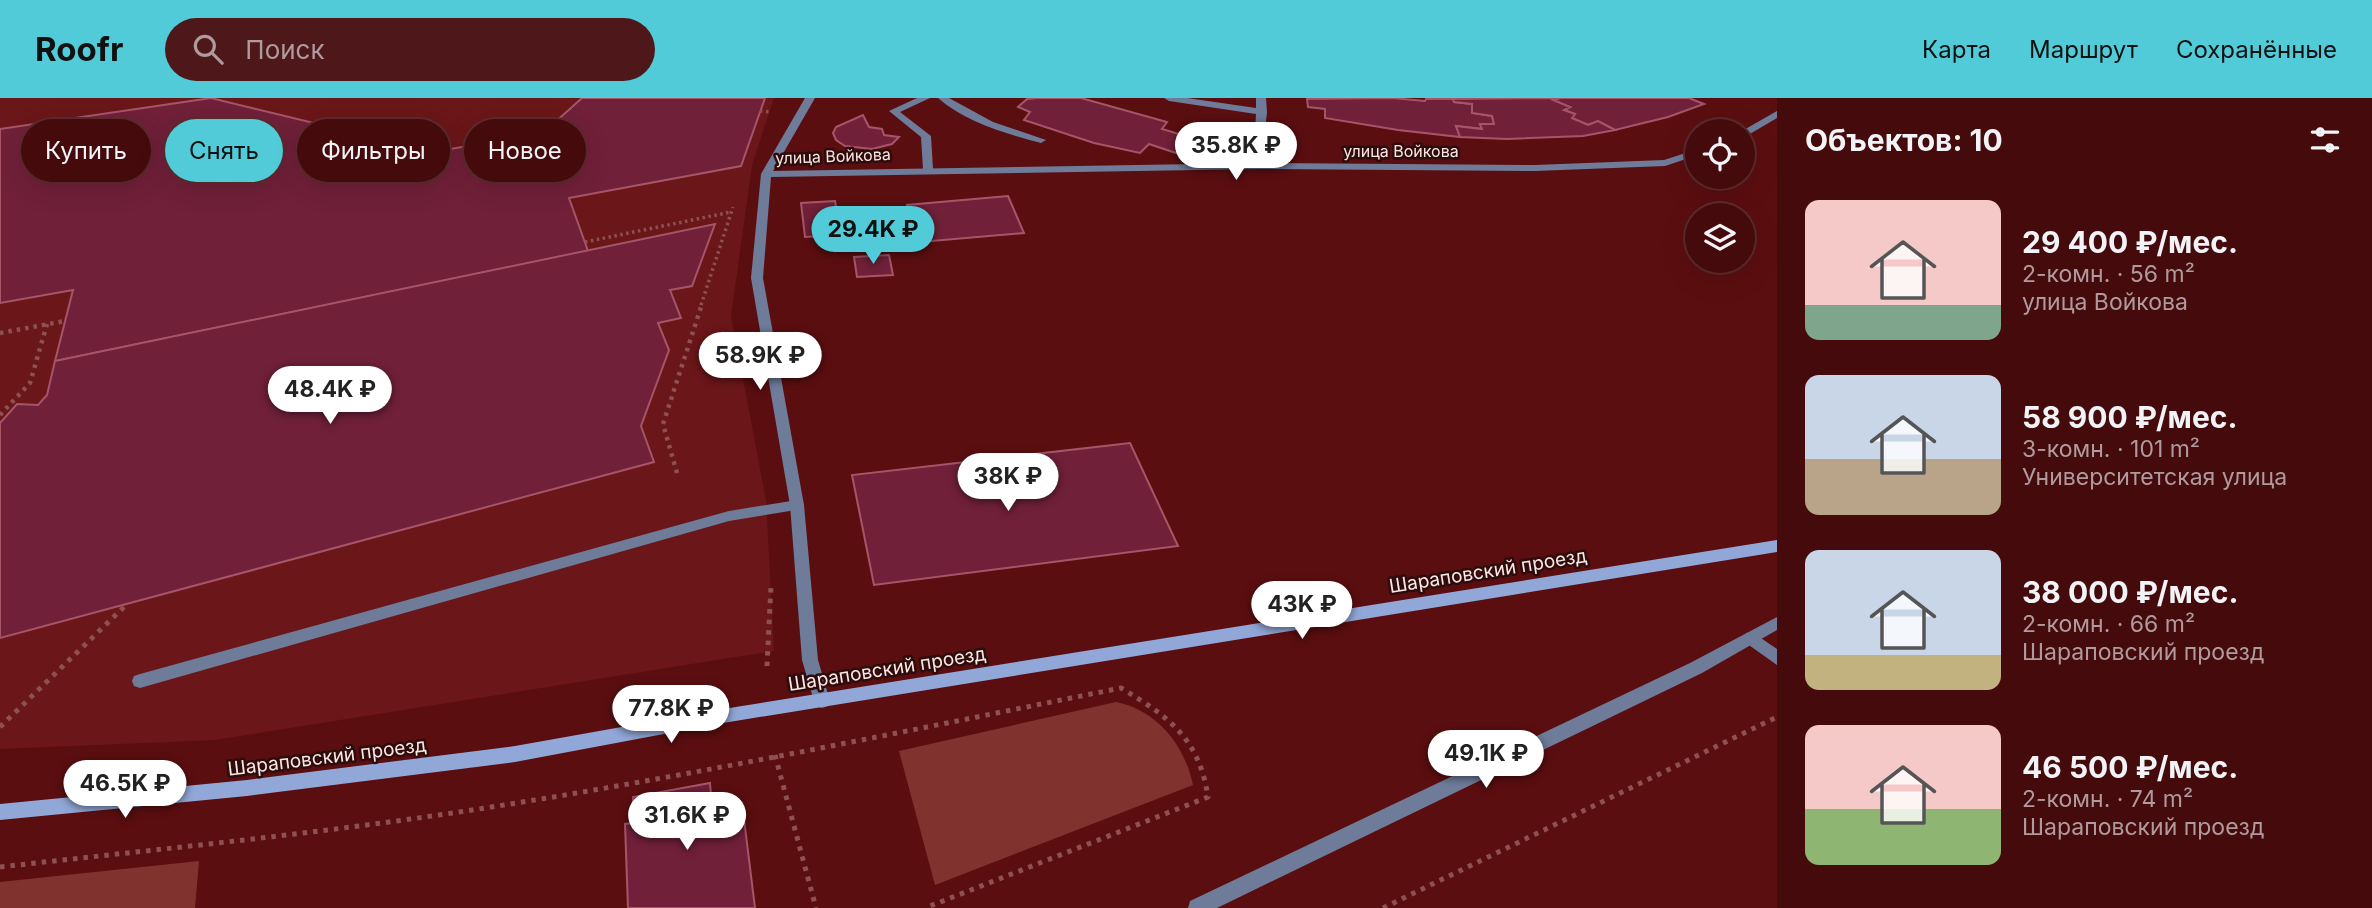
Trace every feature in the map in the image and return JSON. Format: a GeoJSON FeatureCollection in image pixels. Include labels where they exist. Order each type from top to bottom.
{"type":"FeatureCollection","features":[{"type":"Feature","properties":{"kind":"main road","name":"Шараповский проезд"},"geometry":{"type":"LineString","coordinates":[[0,812],[247,788],[514,754],[822,701],[1777,547]]}},
{"type":"Feature","properties":{"kind":"street"},"geometry":{"type":"LineString","coordinates":[[810,98],[766,174],[757,278],[797,505],[810,660],[822,701]]}},
{"type":"Feature","properties":{"kind":"street"},"geometry":{"type":"LineString","coordinates":[[925,98],[894,111],[926,136],[928,169]]}},
{"type":"Feature","properties":{"kind":"street"},"geometry":{"type":"LineString","coordinates":[[943,98],[975,118],[1009,132],[1041,140]]}},
{"type":"Feature","properties":{"kind":"street"},"geometry":{"type":"LineString","coordinates":[[1169,98],[1262,112]]}},
{"type":"Feature","properties":{"kind":"street"},"geometry":{"type":"LineString","coordinates":[[1258,166],[1261,98]]}},
{"type":"Feature","properties":{"kind":"street"},"geometry":{"type":"LineString","coordinates":[[1755,128],[1777,114]]}},
{"type":"Feature","properties":{"kind":"street","name":"улица Войкова"},"geometry":{"type":"LineString","coordinates":[[766,174],[928,169],[1258,166],[1535,168],[1665,163],[1685,156]]}},
{"type":"Feature","properties":{"kind":"street"},"geometry":{"type":"LineString","coordinates":[[141,681],[718,519],[797,505]]}},
{"type":"Feature","properties":{"kind":"street"},"geometry":{"type":"LineString","coordinates":[[1197,908],[1752,638],[1777,622]]}},
{"type":"Feature","properties":{"kind":"street"},"geometry":{"type":"LineString","coordinates":[[1752,638],[1777,658]]}},
{"type":"Feature","properties":{"kind":"path"},"geometry":{"type":"LineString","coordinates":[[771,122],[777,105]]}},
{"type":"Feature","properties":{"kind":"path"},"geometry":{"type":"LineString","coordinates":[[677,473],[663,424],[734,202]]}},
{"type":"Feature","properties":{"kind":"path"},"geometry":{"type":"LineString","coordinates":[[585,243],[731,212]]}},
{"type":"Feature","properties":{"kind":"path"},"geometry":{"type":"LineString","coordinates":[[0,333],[65,321]]}},
{"type":"Feature","properties":{"kind":"path"},"geometry":{"type":"LineString","coordinates":[[0,415],[30,383],[47,324]]}},
{"type":"Feature","properties":{"kind":"path"},"geometry":{"type":"LineString","coordinates":[[0,727],[126,605]]}},
{"type":"Feature","properties":{"kind":"path"},"geometry":{"type":"LineString","coordinates":[[0,867],[247,839],[503,805],[1121,688],[1157,710],[1183,732],[1196,751],[1206,772],[1208,797],[925,908]]}},
{"type":"Feature","properties":{"kind":"path"},"geometry":{"type":"LineString","coordinates":[[1383,908],[1777,717]]}},
{"type":"Feature","properties":{"kind":"path"},"geometry":{"type":"LineString","coordinates":[[775,755],[816,908]]}},
{"type":"Feature","properties":{"kind":"shaded area"},"geometry":{"type":"Polygon","coordinates":[[[0,98],[774,98],[752,165],[731,316],[766,500],[774,651],[215,740],[0,749],[0,98]]]}},
{"type":"Feature","properties":{"kind":"shaded area"},"geometry":{"type":"Polygon","coordinates":[[[1116,702],[1144,713],[1167,732],[1183,757],[1193,785],[935,885],[899,751],[1116,702]]]}},
{"type":"Feature","properties":{"kind":"shaded area"},"geometry":{"type":"Polygon","coordinates":[[[199,861],[195,908],[0,908],[0,882],[199,861]]]}},
{"type":"Feature","properties":{"kind":"building"},"geometry":{"type":"Polygon","coordinates":[[[211,98],[297,119],[297,182],[450,182],[450,149],[464,147],[464,182],[586,182],[586,119],[559,119],[582,98],[765,98],[741,166],[569,198],[588,251],[55,361],[73,290],[0,303],[0,129],[21,126],[21,182],[151,182],[151,119],[68,119],[211,98]]]}},
{"type":"Feature","properties":{"kind":"building"},"geometry":{"type":"Polygon","coordinates":[[[1081,98],[1167,122],[1162,129],[1189,137],[1176,153],[1149,144],[1140,153],[1094,143],[1024,120],[1030,112],[1018,107],[1027,99],[1081,98]]]}},
{"type":"Feature","properties":{"kind":"building"},"geometry":{"type":"Polygon","coordinates":[[[1392,98],[1425,101],[1453,99],[1454,102],[1472,104],[1472,113],[1492,116],[1494,124],[1480,124],[1482,129],[1456,126],[1460,137],[1398,130],[1325,118],[1325,109],[1308,107],[1307,99],[1392,98]]]}},
{"type":"Feature","properties":{"kind":"building"},"geometry":{"type":"Polygon","coordinates":[[[1560,98],[1553,100],[1570,107],[1564,110],[1575,114],[1572,118],[1588,125],[1598,121],[1615,130],[1583,136],[1507,139],[1460,137],[1456,126],[1482,129],[1480,124],[1494,124],[1492,116],[1472,113],[1472,104],[1454,102],[1453,99],[1560,98]]]}},
{"type":"Feature","properties":{"kind":"building"},"geometry":{"type":"Polygon","coordinates":[[[1689,98],[1704,104],[1668,117],[1615,130],[1598,121],[1588,125],[1572,118],[1575,114],[1564,110],[1570,107],[1553,100],[1689,98]]]}},
{"type":"Feature","properties":{"kind":"building"},"geometry":{"type":"Polygon","coordinates":[[[863,115],[869,127],[882,129],[884,135],[899,137],[892,144],[872,149],[845,146],[836,140],[833,133],[836,127],[863,115]]]}},
{"type":"Feature","properties":{"kind":"building"},"geometry":{"type":"Polygon","coordinates":[[[1008,196],[1024,233],[920,242],[907,205],[1008,196]]]}},
{"type":"Feature","properties":{"kind":"building"},"geometry":{"type":"Polygon","coordinates":[[[835,201],[841,235],[805,237],[801,203],[835,201]]]}},
{"type":"Feature","properties":{"kind":"building"},"geometry":{"type":"Polygon","coordinates":[[[715,224],[692,286],[670,290],[681,318],[658,323],[669,350],[641,426],[654,462],[0,638],[0,423],[17,404],[38,405],[47,395],[55,361],[715,224]]]}},
{"type":"Feature","properties":{"kind":"building"},"geometry":{"type":"Polygon","coordinates":[[[889,255],[893,275],[857,277],[854,257],[889,255]]]}},
{"type":"Feature","properties":{"kind":"building"},"geometry":{"type":"Polygon","coordinates":[[[1130,443],[1178,546],[874,585],[852,475],[1130,443]]]}},
{"type":"Feature","properties":{"kind":"building"},"geometry":{"type":"Polygon","coordinates":[[[710,783],[712,808],[742,803],[755,908],[628,908],[625,824],[633,823],[633,797],[710,783]]]}}]}
